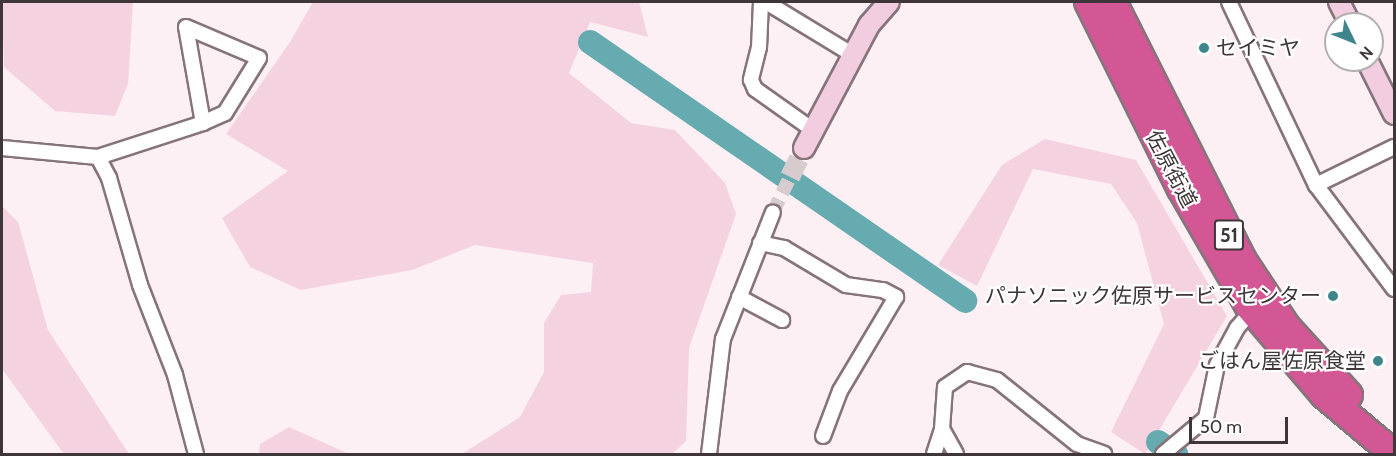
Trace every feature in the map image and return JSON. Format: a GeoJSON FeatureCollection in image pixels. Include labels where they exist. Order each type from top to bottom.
{"type":"FeatureCollection","features":[{"type":"Feature","properties":{"kind":"highway","name":"佐原街道"},"geometry":{"type":"LineString","coordinates":[[1088,2],[1181,189],[1252,311],[1324,395],[1394,454]]}},
{"type":"Feature","properties":{"kind":"highway","name":"佐原街道"},"geometry":{"type":"LineString","coordinates":[[1113,2],[1199,179],[1262,291],[1338,385],[1395,433]]}},
{"type":"Feature","properties":{"kind":"street"},"geometry":{"type":"LineString","coordinates":[[760,2],[759,47],[751,80],[755,89],[809,139],[874,17],[889,2]]}},
{"type":"Feature","properties":{"kind":"street"},"geometry":{"type":"LineString","coordinates":[[766,2],[853,55]]}},
{"type":"Feature","properties":{"kind":"street"},"geometry":{"type":"LineString","coordinates":[[1229,2],[1316,185],[1395,289]]}},
{"type":"Feature","properties":{"kind":"street"},"geometry":{"type":"LineString","coordinates":[[2,145],[98,156],[203,123],[225,113],[259,58],[186,27],[203,123]]}},
{"type":"Feature","properties":{"kind":"street"},"geometry":{"type":"LineString","coordinates":[[1373,72],[1395,114]]}},
{"type":"Feature","properties":{"kind":"street"},"geometry":{"type":"LineString","coordinates":[[1316,185],[1395,147]]}},
{"type":"Feature","properties":{"kind":"street"},"geometry":{"type":"LineString","coordinates":[[98,156],[109,178],[140,285],[175,375],[196,454]]}},
{"type":"Feature","properties":{"kind":"street"},"geometry":{"type":"LineString","coordinates":[[709,454],[723,339],[773,212]]}},
{"type":"Feature","properties":{"kind":"street"},"geometry":{"type":"LineString","coordinates":[[760,243],[784,248],[846,285],[884,290],[896,297],[840,392],[823,436]]}},
{"type":"Feature","properties":{"kind":"street"},"geometry":{"type":"LineString","coordinates":[[739,297],[782,320]]}},
{"type":"Feature","properties":{"kind":"street"},"geometry":{"type":"LineString","coordinates":[[1163,454],[1179,438],[1206,418],[1217,365],[1237,328],[1252,311]]}},
{"type":"Feature","properties":{"kind":"street"},"geometry":{"type":"LineString","coordinates":[[934,454],[942,429],[945,387],[967,372],[997,380],[1077,444],[1104,454]]}},
{"type":"Feature","properties":{"kind":"street"},"geometry":{"type":"LineString","coordinates":[[942,429],[956,454]]}},
{"type":"Feature","properties":{"kind":"shaded area"},"geometry":{"type":"Polygon","coordinates":[[[2,2],[133,2],[128,84],[115,116],[55,111],[4,67],[2,2]]]}},
{"type":"Feature","properties":{"kind":"shaded area"},"geometry":{"type":"Polygon","coordinates":[[[313,2],[639,2],[648,37],[590,22],[569,73],[631,123],[675,130],[725,183],[736,214],[689,348],[686,441],[672,454],[462,454],[520,417],[544,372],[544,323],[561,295],[591,292],[593,263],[475,245],[412,270],[301,290],[250,267],[222,218],[288,171],[226,134],[290,42],[313,2]]]}},
{"type":"Feature","properties":{"kind":"shaded area"},"geometry":{"type":"Polygon","coordinates":[[[1045,139],[1136,160],[1227,316],[1145,454],[1111,432],[1164,324],[1137,223],[1111,184],[1033,169],[977,286],[938,265],[1002,165],[1045,139]]]}},
{"type":"Feature","properties":{"kind":"shaded area"},"geometry":{"type":"Polygon","coordinates":[[[2,206],[18,222],[48,330],[129,454],[64,454],[2,369],[2,206]]]}},
{"type":"Feature","properties":{"kind":"shaded area"},"geometry":{"type":"Polygon","coordinates":[[[289,427],[349,454],[259,454],[260,444],[289,427]]]}},
{"type":"Feature","properties":{"kind":"waterway"},"geometry":{"type":"LineString","coordinates":[[590,42],[965,301]]}},
{"type":"Feature","properties":{"kind":"waterway"},"geometry":{"type":"LineString","coordinates":[[1158,442],[1176,454]]}},
{"type":"Feature","properties":{"kind":"tunnel"},"geometry":{"type":"LineString","coordinates":[[790,177],[804,148]]}},
{"type":"Feature","properties":{"kind":"tunnel"},"geometry":{"type":"LineString","coordinates":[[773,212],[790,177]]}},
{"type":"Feature","properties":{"kind":"place","name":"セイミヤ"},"geometry":{"type":"Point","coordinates":[1204,48]}},
{"type":"Feature","properties":{"kind":"place","name":"パナソニック佐原サービスセンター"},"geometry":{"type":"Point","coordinates":[1333,296]}},
{"type":"Feature","properties":{"kind":"place","name":"ごはん屋佐原食堂"},"geometry":{"type":"Point","coordinates":[1378,361]}}]}
